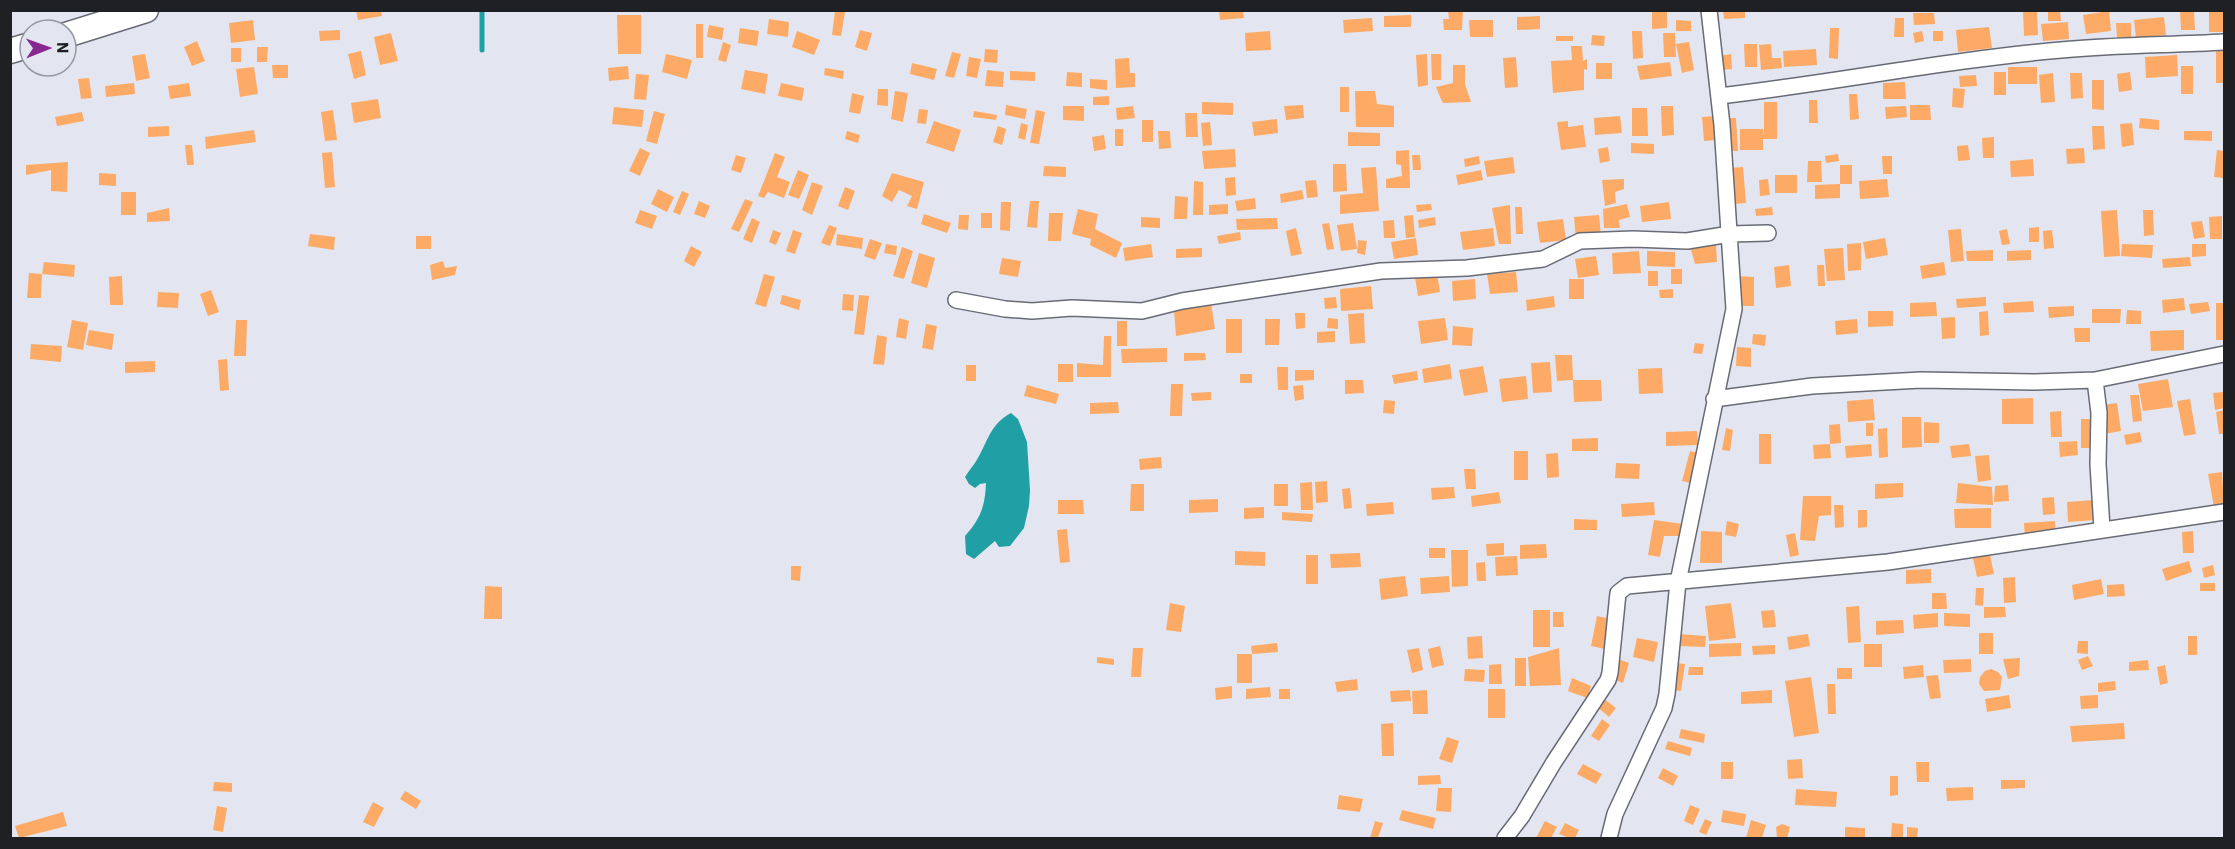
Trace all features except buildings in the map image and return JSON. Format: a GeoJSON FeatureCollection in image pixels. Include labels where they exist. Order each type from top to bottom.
{"type":"FeatureCollection","features":[{"type":"Feature","properties":{"kind":"main road"},"geometry":{"type":"LineString","coordinates":[[78,30],[146,10]]}},
{"type":"Feature","properties":{"kind":"street"},"geometry":{"type":"LineString","coordinates":[[1609,838],[1615,814],[1664,708],[1678,582],[1734,309],[1719,96],[1709,10]]}},
{"type":"Feature","properties":{"kind":"street"},"geometry":{"type":"LineString","coordinates":[[1719,96],[1793,88],[1922,67],[2062,50],[2224,42]]}},
{"type":"Feature","properties":{"kind":"street"},"geometry":{"type":"LineString","coordinates":[[956,300],[1005,309],[1032,311],[1072,308],[1142,311],[1182,301],[1381,271],[1467,268],[1543,259],[1580,241],[1633,239],[1687,241],[1730,234],[1768,233]]}},
{"type":"Feature","properties":{"kind":"street"},"geometry":{"type":"LineString","coordinates":[[1714,399],[1812,387],[1921,380],[2035,382],[2094,380],[2224,354]]}},
{"type":"Feature","properties":{"kind":"street"},"geometry":{"type":"LineString","coordinates":[[2094,380],[2099,413],[2098,464],[2102,530]]}},
{"type":"Feature","properties":{"kind":"street"},"geometry":{"type":"LineString","coordinates":[[1505,838],[1522,816],[1554,762],[1608,680],[1618,593],[1627,586],[1888,562],[2224,512]]}},
{"type":"Feature","properties":{"kind":"water"},"geometry":{"type":"Polygon","coordinates":[[[1011,413],[1018,419],[1027,442],[1030,490],[1024,528],[1010,546],[999,547],[995,541],[974,559],[966,554],[965,536],[981,511],[986,483],[975,488],[965,477],[995,427],[1011,413]]]}},
{"type":"Feature","properties":{"kind":"waterway"},"geometry":{"type":"LineString","coordinates":[[482,10],[482,50]]}}]}
